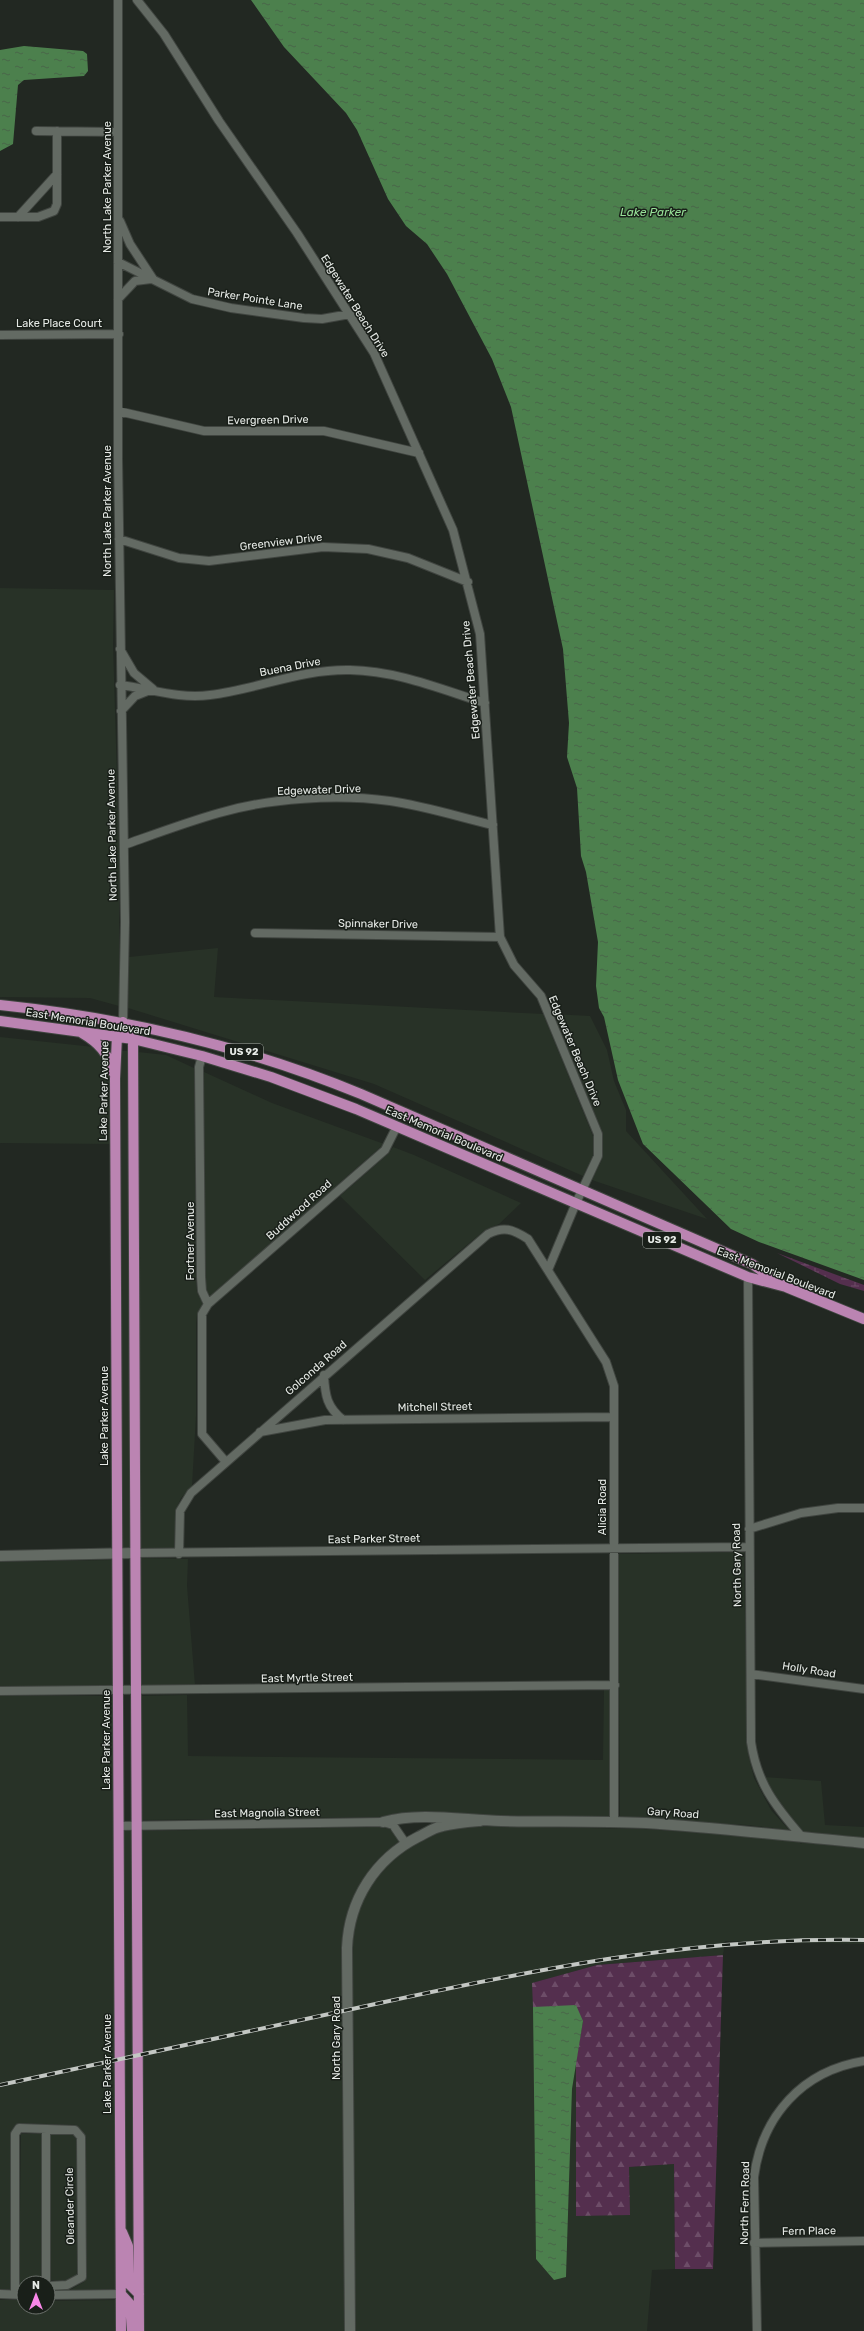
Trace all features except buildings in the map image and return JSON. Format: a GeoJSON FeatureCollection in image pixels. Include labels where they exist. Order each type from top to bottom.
{"type":"FeatureCollection","features":[{"type":"Feature","properties":{"kind":"main road","name":"East Memorial Boulevard"},"geometry":{"type":"LineString","coordinates":[[0,1005],[123,1022],[230,1048],[303,1071],[583,1189],[752,1264],[775,1280]]}},
{"type":"Feature","properties":{"kind":"main road","name":"East Memorial Boulevard"},"geometry":{"type":"LineString","coordinates":[[0,1022],[75,1030],[133,1039],[202,1056],[295,1085],[397,1126],[748,1277],[786,1287],[864,1319]]}},
{"type":"Feature","properties":{"kind":"main road","name":"Lake Parker Avenue"},"geometry":{"type":"LineString","coordinates":[[121,2331],[115,1079],[117,1036],[123,1022]]}},
{"type":"Feature","properties":{"kind":"main road"},"geometry":{"type":"LineString","coordinates":[[123,1022],[133,1039],[139,2331]]}},
{"type":"Feature","properties":{"kind":"main road"},"geometry":{"type":"LineString","coordinates":[[75,1030],[93,1039],[105,1051],[115,1079]]}},
{"type":"Feature","properties":{"kind":"main road"},"geometry":{"type":"LineString","coordinates":[[748,1277],[759,1274],[775,1280]]}},
{"type":"Feature","properties":{"kind":"main road","name":"US 92"},"geometry":{"type":"LineString","coordinates":[[775,1280],[786,1287]]}},
{"type":"Feature","properties":{"kind":"main road","name":"East Parker Street"},"geometry":{"type":"LineString","coordinates":[[0,1556],[117,1552],[135,1553]]}},
{"type":"Feature","properties":{"kind":"main road"},"geometry":{"type":"LineString","coordinates":[[383,1822],[398,1818],[442,1818],[480,1821]]}},
{"type":"Feature","properties":{"kind":"main road","name":"Gary Road"},"geometry":{"type":"LineString","coordinates":[[480,1821],[614,1823],[747,1831],[864,1843]]}},
{"type":"Feature","properties":{"kind":"main road","name":"North Gary Road"},"geometry":{"type":"LineString","coordinates":[[350,2331],[348,1938],[355,1907],[365,1885],[387,1858],[406,1844],[442,1826],[480,1821]]}},
{"type":"Feature","properties":{"kind":"main road"},"geometry":{"type":"LineString","coordinates":[[120,2228],[128,2246],[129,2284],[139,2294]]}},
{"type":"Feature","properties":{"kind":"main road"},"geometry":{"type":"LineString","coordinates":[[121,2294],[130,2304],[132,2331]]}},
{"type":"Feature","properties":{"kind":"street","name":"North Lake Parker Avenue"},"geometry":{"type":"LineString","coordinates":[[118,0],[119,646],[124,844],[123,1022]]}},
{"type":"Feature","properties":{"kind":"street","name":"Edgewater Beach Drive"},"geometry":{"type":"LineString","coordinates":[[137,0],[164,34],[219,121],[350,314],[374,353],[453,530],[468,582],[480,634],[500,937],[514,966],[541,996],[598,1134],[598,1156],[576,1203],[548,1270]]}},
{"type":"Feature","properties":{"kind":"street"},"geometry":{"type":"LineString","coordinates":[[36,131],[118,132]]}},
{"type":"Feature","properties":{"kind":"street"},"geometry":{"type":"LineString","coordinates":[[0,217],[38,217],[54,211],[57,204],[57,131]]}},
{"type":"Feature","properties":{"kind":"street"},"geometry":{"type":"LineString","coordinates":[[18,217],[58,174]]}},
{"type":"Feature","properties":{"kind":"street"},"geometry":{"type":"LineString","coordinates":[[118,218],[130,244],[153,280],[135,281],[118,299]]}},
{"type":"Feature","properties":{"kind":"street","name":"Parker Pointe Lane"},"geometry":{"type":"LineString","coordinates":[[118,262],[192,299],[238,309],[304,318],[322,319],[350,314]]}},
{"type":"Feature","properties":{"kind":"street","name":"Lake Place Court"},"geometry":{"type":"LineString","coordinates":[[0,335],[119,334]]}},
{"type":"Feature","properties":{"kind":"street","name":"Evergreen Drive"},"geometry":{"type":"LineString","coordinates":[[118,411],[204,431],[324,431],[418,453]]}},
{"type":"Feature","properties":{"kind":"street","name":"Greenview Drive"},"geometry":{"type":"LineString","coordinates":[[119,539],[179,558],[209,562],[316,548],[368,549],[408,558],[468,582]]}},
{"type":"Feature","properties":{"kind":"street"},"geometry":{"type":"LineString","coordinates":[[119,646],[134,673],[153,690],[135,696],[121,711]]}},
{"type":"Feature","properties":{"kind":"street","name":"Buena Drive"},"geometry":{"type":"LineString","coordinates":[[120,685],[153,690],[176,696],[210,695],[315,671],[349,670],[410,677],[485,703]]}},
{"type":"Feature","properties":{"kind":"street","name":"Edgewater Drive"},"geometry":{"type":"LineString","coordinates":[[124,844],[220,813],[288,800],[360,799],[389,801],[416,805],[493,826]]}},
{"type":"Feature","properties":{"kind":"street","name":"Spinnaker Drive"},"geometry":{"type":"LineString","coordinates":[[255,933],[500,937]]}},
{"type":"Feature","properties":{"kind":"street","name":"Fortner Avenue"},"geometry":{"type":"LineString","coordinates":[[202,1056],[199,1067],[201,1277],[202,1291],[208,1304]]}},
{"type":"Feature","properties":{"kind":"street","name":"Buddwood Road"},"geometry":{"type":"LineString","coordinates":[[208,1304],[386,1150],[397,1126]]}},
{"type":"Feature","properties":{"kind":"street","name":"Alicia Road"},"geometry":{"type":"LineString","coordinates":[[508,1228],[528,1239],[609,1368],[614,1386],[612,1417],[615,1685],[614,1823]]}},
{"type":"Feature","properties":{"kind":"street","name":"Golconda Road"},"geometry":{"type":"LineString","coordinates":[[179,1554],[180,1511],[184,1502],[226,1462],[324,1375],[488,1234],[497,1230],[508,1228]]}},
{"type":"Feature","properties":{"kind":"street","name":"North Gary Road"},"geometry":{"type":"LineString","coordinates":[[748,1277],[748,1547],[751,1742],[758,1776],[775,1807],[802,1837]]}},
{"type":"Feature","properties":{"kind":"street"},"geometry":{"type":"LineString","coordinates":[[208,1304],[202,1314],[201,1325],[202,1429],[206,1439],[226,1462]]}},
{"type":"Feature","properties":{"kind":"street"},"geometry":{"type":"LineString","coordinates":[[324,1375],[327,1403],[343,1420]]}},
{"type":"Feature","properties":{"kind":"street","name":"Mitchell Street"},"geometry":{"type":"LineString","coordinates":[[260,1432],[325,1420],[612,1417]]}},
{"type":"Feature","properties":{"kind":"street"},"geometry":{"type":"LineString","coordinates":[[749,1529],[801,1513],[838,1508],[864,1508]]}},
{"type":"Feature","properties":{"kind":"street","name":"East Parker Street"},"geometry":{"type":"LineString","coordinates":[[135,1553],[179,1554],[748,1547]]}},
{"type":"Feature","properties":{"kind":"street","name":"Holly Road"},"geometry":{"type":"LineString","coordinates":[[751,1674],[864,1689]]}},
{"type":"Feature","properties":{"kind":"street","name":"East Myrtle Street"},"geometry":{"type":"LineString","coordinates":[[0,1691],[136,1691],[615,1685]]}},
{"type":"Feature","properties":{"kind":"street"},"geometry":{"type":"LineString","coordinates":[[383,1822],[393,1824],[406,1844]]}},
{"type":"Feature","properties":{"kind":"street","name":"East Magnolia Street"},"geometry":{"type":"LineString","coordinates":[[118,1826],[383,1822]]}},
{"type":"Feature","properties":{"kind":"street","name":"North Fern Road"},"geometry":{"type":"LineString","coordinates":[[757,2331],[754,2243],[754,2177],[757,2156],[773,2118],[785,2102],[800,2089],[835,2068],[864,2061]]}},
{"type":"Feature","properties":{"kind":"street","name":"Oleander Circle"},"geometry":{"type":"LineString","coordinates":[[15,2294],[15,2134],[19,2128],[75,2130],[81,2137],[82,2277],[67,2285],[56,2286]]}},
{"type":"Feature","properties":{"kind":"street","name":"Oleander Circle"},"geometry":{"type":"LineString","coordinates":[[46,2129],[46,2275]]}},
{"type":"Feature","properties":{"kind":"street","name":"Fern Place"},"geometry":{"type":"LineString","coordinates":[[754,2243],[864,2241]]}},
{"type":"Feature","properties":{"kind":"street"},"geometry":{"type":"LineString","coordinates":[[0,2294],[15,2294]]}},
{"type":"Feature","properties":{"kind":"street"},"geometry":{"type":"LineString","coordinates":[[56,2295],[121,2294]]}},
{"type":"Feature","properties":{"kind":"shaded area"},"geometry":{"type":"Polygon","coordinates":[[[0,588],[114,590],[113,644],[119,845],[119,1006],[90,998],[0,997],[0,588]]]}},
{"type":"Feature","properties":{"kind":"shaded area"},"geometry":{"type":"Polygon","coordinates":[[[218,948],[214,997],[543,1014],[593,1136],[594,1155],[583,1176],[374,1084],[128,1008],[129,957],[218,948]]]}},
{"type":"Feature","properties":{"kind":"shaded area"},"geometry":{"type":"Polygon","coordinates":[[[553,1014],[590,1016],[607,1050],[614,1081],[626,1110],[626,1131],[707,1219],[592,1180],[602,1159],[603,1133],[553,1014]]]}},
{"type":"Feature","properties":{"kind":"shaded area"},"geometry":{"type":"Polygon","coordinates":[[[0,1037],[94,1047],[101,1054],[106,1064],[110,1080],[110,1144],[0,1143],[0,1037]]]}},
{"type":"Feature","properties":{"kind":"shaded area"},"geometry":{"type":"Polygon","coordinates":[[[121,1051],[128,1051],[130,1548],[122,1547],[121,1051]]]}},
{"type":"Feature","properties":{"kind":"shaded area"},"geometry":{"type":"Polygon","coordinates":[[[138,1052],[166,1055],[194,1068],[196,1278],[197,1292],[203,1304],[197,1314],[196,1324],[196,1416],[192,1486],[181,1498],[176,1509],[174,1548],[139,1548],[138,1052]]]}},
{"type":"Feature","properties":{"kind":"shaded area"},"geometry":{"type":"Polygon","coordinates":[[[204,1072],[272,1103],[384,1144],[210,1296],[206,1290],[205,1277],[204,1072]]]}},
{"type":"Feature","properties":{"kind":"shaded area"},"geometry":{"type":"Polygon","coordinates":[[[393,1147],[521,1203],[499,1224],[485,1230],[425,1280],[340,1196],[388,1154],[393,1147]]]}},
{"type":"Feature","properties":{"kind":"shaded area"},"geometry":{"type":"Polygon","coordinates":[[[744,1552],[747,1743],[749,1758],[754,1778],[771,1810],[789,1830],[747,1825],[620,1818],[618,1554],[744,1552]]]}},
{"type":"Feature","properties":{"kind":"shaded area"},"geometry":{"type":"Polygon","coordinates":[[[139,1558],[188,1559],[187,1586],[195,1685],[140,1686],[139,1558]]]}},
{"type":"Feature","properties":{"kind":"shaded area"},"geometry":{"type":"Polygon","coordinates":[[[113,1560],[113,1686],[0,1686],[0,1562],[113,1560]]]}},
{"type":"Feature","properties":{"kind":"shaded area"},"geometry":{"type":"Polygon","coordinates":[[[604,1690],[610,1690],[610,1817],[479,1815],[442,1812],[398,1813],[379,1817],[141,1820],[140,1696],[187,1695],[188,1756],[603,1760],[604,1690]]]}},
{"type":"Feature","properties":{"kind":"shaded area"},"geometry":{"type":"Polygon","coordinates":[[[0,1696],[113,1696],[116,2289],[70,2290],[84,2282],[87,2277],[84,2133],[75,2125],[19,2123],[15,2125],[10,2134],[10,2289],[0,2289],[0,1696]]]}},
{"type":"Feature","properties":{"kind":"shaded area"},"geometry":{"type":"Polygon","coordinates":[[[764,1777],[821,1781],[825,1825],[864,1827],[864,1838],[804,1832],[779,1803],[764,1777]]]}},
{"type":"Feature","properties":{"kind":"shaded area"},"geometry":{"type":"Polygon","coordinates":[[[480,1826],[644,1829],[747,1836],[799,1842],[801,1844],[803,1842],[864,1849],[864,1944],[725,1941],[723,1955],[597,1965],[533,1983],[536,2259],[566,2277],[572,2089],[576,2061],[576,2216],[629,2167],[674,2164],[675,2269],[652,2270],[647,2331],[355,2331],[352,1948],[354,1929],[359,1909],[369,1888],[383,1869],[396,1856],[417,1843],[443,1831],[480,1826]]]}},
{"type":"Feature","properties":{"kind":"shaded area"},"geometry":{"type":"Polygon","coordinates":[[[383,1827],[390,1829],[399,1842],[376,1861],[361,1882],[351,1905],[343,1937],[345,2331],[144,2331],[145,2293],[141,1831],[383,1827]]]}},
{"type":"Feature","properties":{"kind":"shaded area"},"geometry":{"type":"Polygon","coordinates":[[[123,1831],[132,1831],[134,2282],[133,2246],[125,2227],[123,1831]]]}},
{"type":"Feature","properties":{"kind":"shaded area"},"geometry":{"type":"Polygon","coordinates":[[[21,2134],[42,2134],[41,2275],[19,2275],[21,2134]]]}},
{"type":"Feature","properties":{"kind":"shaded area"},"geometry":{"type":"Polygon","coordinates":[[[51,2134],[73,2135],[76,2139],[77,2274],[66,2280],[56,2280],[56,2275],[51,2275],[51,2134]]]}},
{"type":"Feature","properties":{"kind":"shaded area"},"geometry":{"type":"Polygon","coordinates":[[[0,2300],[16,2300],[16,2315],[56,2315],[56,2301],[116,2300],[116,2331],[0,2331],[0,2300]]]}},
{"type":"Feature","properties":{"kind":"green space"},"geometry":{"type":"Polygon","coordinates":[[[777,1253],[864,1285],[864,1291],[840,1284],[777,1253]]]}},
{"type":"Feature","properties":{"kind":"green space"},"geometry":{"type":"Polygon","coordinates":[[[723,1955],[713,2269],[675,2269],[674,2164],[629,2167],[630,2215],[576,2216],[576,2061],[583,2021],[552,2007],[533,2007],[532,1983],[597,1965],[723,1955]]]}},
{"type":"Feature","properties":{"kind":"water","name":"Lake Parker"},"geometry":{"type":"Polygon","coordinates":[[[251,0],[864,0],[864,1280],[759,1242],[731,1229],[643,1144],[618,1080],[604,1017],[599,1008],[596,986],[598,942],[586,872],[581,856],[577,788],[567,757],[569,723],[563,649],[511,407],[492,359],[447,274],[427,244],[406,226],[388,199],[357,130],[346,113],[284,47],[251,0]]]}},
{"type":"Feature","properties":{"kind":"water"},"geometry":{"type":"Polygon","coordinates":[[[24,46],[83,51],[87,54],[88,71],[84,76],[24,80],[18,85],[13,144],[0,151],[0,50],[24,46]]]}},
{"type":"Feature","properties":{"kind":"water"},"geometry":{"type":"Polygon","coordinates":[[[576,2005],[583,2021],[572,2089],[566,2277],[554,2280],[536,2259],[533,2007],[576,2005]]]}},
{"type":"Feature","properties":{"kind":"railway"},"geometry":{"type":"LineString","coordinates":[[0,2085],[440,1990],[560,1967],[680,1949],[802,1940],[864,1940]]}}]}
